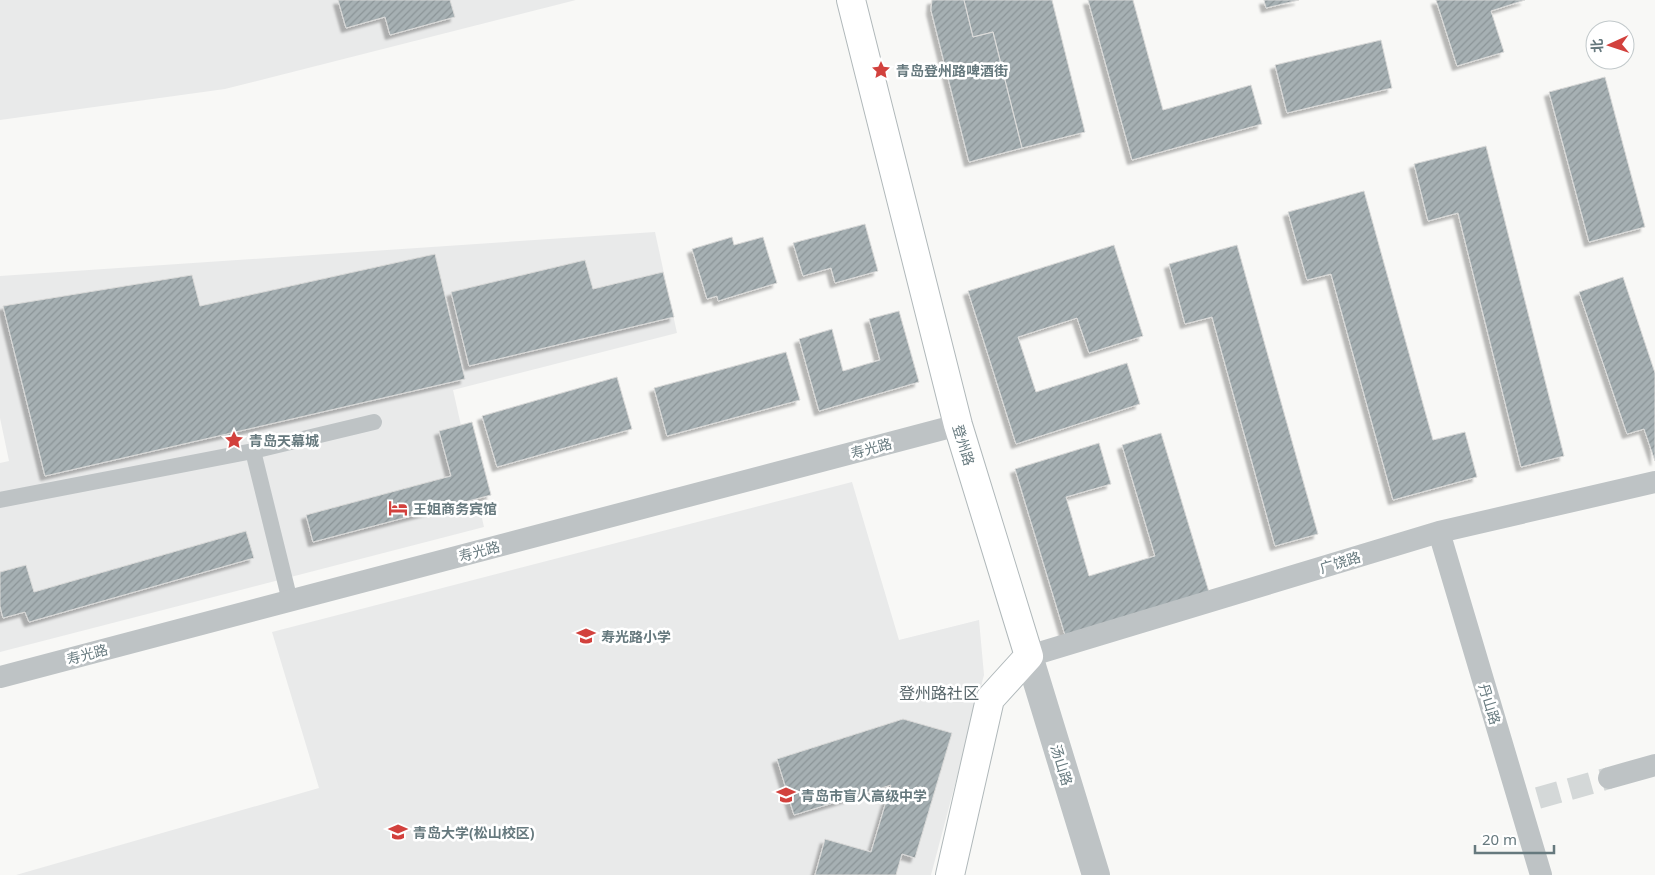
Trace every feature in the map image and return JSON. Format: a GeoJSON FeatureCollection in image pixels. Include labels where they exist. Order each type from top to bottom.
{"type":"FeatureCollection","features":[{"type":"Feature","properties":{"kind":"main road","name":"登州路"},"geometry":{"type":"LineString","coordinates":[[851,0],[958,426],[1029,656]]}},
{"type":"Feature","properties":{"kind":"main road"},"geometry":{"type":"LineString","coordinates":[[950,875],[990,699],[1029,656]]}},
{"type":"Feature","properties":{"kind":"street"},"geometry":{"type":"LineString","coordinates":[[0,500],[253,451],[374,422]]}},
{"type":"Feature","properties":{"kind":"street","name":"寿光路"},"geometry":{"type":"LineString","coordinates":[[0,677],[958,426]]}},
{"type":"Feature","properties":{"kind":"street"},"geometry":{"type":"LineString","coordinates":[[253,451],[290,601]]}},
{"type":"Feature","properties":{"kind":"street","name":"广饶路"},"geometry":{"type":"LineString","coordinates":[[1029,656],[1439,532],[1655,482]]}},
{"type":"Feature","properties":{"kind":"street","name":"丹山路"},"geometry":{"type":"LineString","coordinates":[[1439,532],[1529,800],[1541,875]]}},
{"type":"Feature","properties":{"kind":"street","name":"汤山路"},"geometry":{"type":"LineString","coordinates":[[1029,656],[1096,875]]}},
{"type":"Feature","properties":{"kind":"street"},"geometry":{"type":"LineString","coordinates":[[1609,778],[1655,766]]}},
{"type":"Feature","properties":{"kind":"shaded area"},"geometry":{"type":"Polygon","coordinates":[[[0,0],[576,0],[225,89],[0,120],[0,0]]]}},
{"type":"Feature","properties":{"kind":"shaded area","name":"青岛天幕城"},"geometry":{"type":"Polygon","coordinates":[[[655,232],[677,333],[453,390],[484,527],[0,652],[0,463],[9,461],[0,418],[0,276],[655,232]]]}},
{"type":"Feature","properties":{"kind":"shaded area"},"geometry":{"type":"Polygon","coordinates":[[[852,482],[899,640],[979,620],[984,675],[931,875],[16,875],[319,788],[272,632],[852,482]]]}},
{"type":"Feature","properties":{"kind":"building"},"geometry":{"type":"Polygon","coordinates":[[[338,0],[450,0],[455,17],[390,35],[385,17],[346,28],[338,0]]]}},
{"type":"Feature","properties":{"kind":"building"},"geometry":{"type":"Polygon","coordinates":[[[932,0],[964,0],[973,37],[993,32],[1022,148],[969,162],[931,10],[932,0]]]}},
{"type":"Feature","properties":{"kind":"building"},"geometry":{"type":"Polygon","coordinates":[[[964,0],[1052,0],[1085,132],[1022,148],[993,32],[973,37],[964,0]]]}},
{"type":"Feature","properties":{"kind":"building"},"geometry":{"type":"Polygon","coordinates":[[[1088,0],[1133,0],[1163,110],[1251,85],[1262,124],[1132,160],[1088,0]]]}},
{"type":"Feature","properties":{"kind":"building"},"geometry":{"type":"Polygon","coordinates":[[[1264,0],[1299,0],[1266,8],[1264,0]]]}},
{"type":"Feature","properties":{"kind":"building"},"geometry":{"type":"Polygon","coordinates":[[[1436,0],[1525,0],[1491,11],[1504,52],[1457,66],[1436,0]]]}},
{"type":"Feature","properties":{"kind":"building"},"geometry":{"type":"Polygon","coordinates":[[[1381,40],[1392,88],[1287,113],[1275,65],[1381,40]]]}},
{"type":"Feature","properties":{"kind":"building"},"geometry":{"type":"Polygon","coordinates":[[[1605,77],[1645,227],[1589,242],[1549,92],[1605,77]]]}},
{"type":"Feature","properties":{"kind":"building"},"geometry":{"type":"Polygon","coordinates":[[[1486,146],[1564,456],[1521,467],[1458,213],[1428,221],[1414,164],[1486,146]]]}},
{"type":"Feature","properties":{"kind":"building"},"geometry":{"type":"Polygon","coordinates":[[[1364,191],[1433,440],[1465,432],[1477,477],[1393,500],[1331,274],[1307,280],[1288,212],[1364,191]]]}},
{"type":"Feature","properties":{"kind":"building"},"geometry":{"type":"Polygon","coordinates":[[[865,224],[878,271],[835,283],[831,268],[803,276],[793,243],[865,224]]]}},
{"type":"Feature","properties":{"kind":"building"},"geometry":{"type":"Polygon","coordinates":[[[732,237],[734,245],[763,237],[777,283],[718,301],[717,296],[707,299],[692,249],[732,237]]]}},
{"type":"Feature","properties":{"kind":"building"},"geometry":{"type":"Polygon","coordinates":[[[1114,245],[1143,336],[1089,353],[1077,318],[1018,337],[1036,392],[1127,363],[1140,404],[1016,444],[968,291],[1114,245]]]}},
{"type":"Feature","properties":{"kind":"building"},"geometry":{"type":"Polygon","coordinates":[[[1237,245],[1318,534],[1275,546],[1212,317],[1185,324],[1169,264],[1237,245]]]}},
{"type":"Feature","properties":{"kind":"building"},"geometry":{"type":"Polygon","coordinates":[[[435,254],[465,379],[45,476],[3,306],[192,275],[200,306],[435,254]]]}},
{"type":"Feature","properties":{"kind":"building"},"geometry":{"type":"Polygon","coordinates":[[[585,260],[593,289],[663,272],[674,317],[469,366],[451,292],[585,260]]]}},
{"type":"Feature","properties":{"kind":"building"},"geometry":{"type":"Polygon","coordinates":[[[1623,277],[1655,373],[1655,461],[1644,429],[1627,434],[1579,292],[1623,277]]]}},
{"type":"Feature","properties":{"kind":"building"},"geometry":{"type":"Polygon","coordinates":[[[899,311],[919,382],[819,411],[799,339],[832,329],[843,371],[880,360],[869,319],[899,311]]]}},
{"type":"Feature","properties":{"kind":"building"},"geometry":{"type":"Polygon","coordinates":[[[786,352],[800,400],[667,436],[654,388],[786,352]]]}},
{"type":"Feature","properties":{"kind":"building"},"geometry":{"type":"Polygon","coordinates":[[[617,377],[632,429],[497,467],[482,416],[617,377]]]}},
{"type":"Feature","properties":{"kind":"building"},"geometry":{"type":"Polygon","coordinates":[[[472,422],[491,495],[313,542],[306,515],[451,476],[439,431],[472,422]]]}},
{"type":"Feature","properties":{"kind":"building"},"geometry":{"type":"Polygon","coordinates":[[[1161,433],[1209,592],[1065,635],[1015,469],[1099,443],[1111,484],[1066,497],[1089,576],[1155,556],[1122,445],[1161,433]]]}},
{"type":"Feature","properties":{"kind":"building"},"geometry":{"type":"Polygon","coordinates":[[[246,531],[254,558],[29,622],[25,612],[3,618],[0,606],[0,572],[26,565],[34,592],[246,531]]]}},
{"type":"Feature","properties":{"kind":"building"},"geometry":{"type":"Polygon","coordinates":[[[903,719],[952,733],[915,858],[902,854],[896,875],[815,875],[825,839],[871,852],[891,785],[794,815],[777,759],[903,719]]]}},
{"type":"Feature","properties":{"kind":"tunnel"},"geometry":{"type":"LineString","coordinates":[[1538,798],[1609,778]]}},
{"type":"Feature","properties":{"kind":"place","name":"青岛登州路啤酒街"},"geometry":{"type":"Point","coordinates":[881,70]}},
{"type":"Feature","properties":{"kind":"place","name":"青岛天幕城"},"geometry":{"type":"Point","coordinates":[234,440]}},
{"type":"Feature","properties":{"kind":"place","name":"王姐商务宾馆"},"geometry":{"type":"Point","coordinates":[398,508]}},
{"type":"Feature","properties":{"kind":"place","name":"寿光路小学"},"geometry":{"type":"Point","coordinates":[586,636]}},
{"type":"Feature","properties":{"kind":"place","name":"青岛市盲人高级中学"},"geometry":{"type":"Point","coordinates":[786,795]}},
{"type":"Feature","properties":{"kind":"place","name":"青岛大学(松山校区)"},"geometry":{"type":"Point","coordinates":[398,832]}},
{"type":"Feature","properties":{"kind":"district","name":"登州路社区"},"geometry":{"type":"Point","coordinates":[939,693]}}]}
